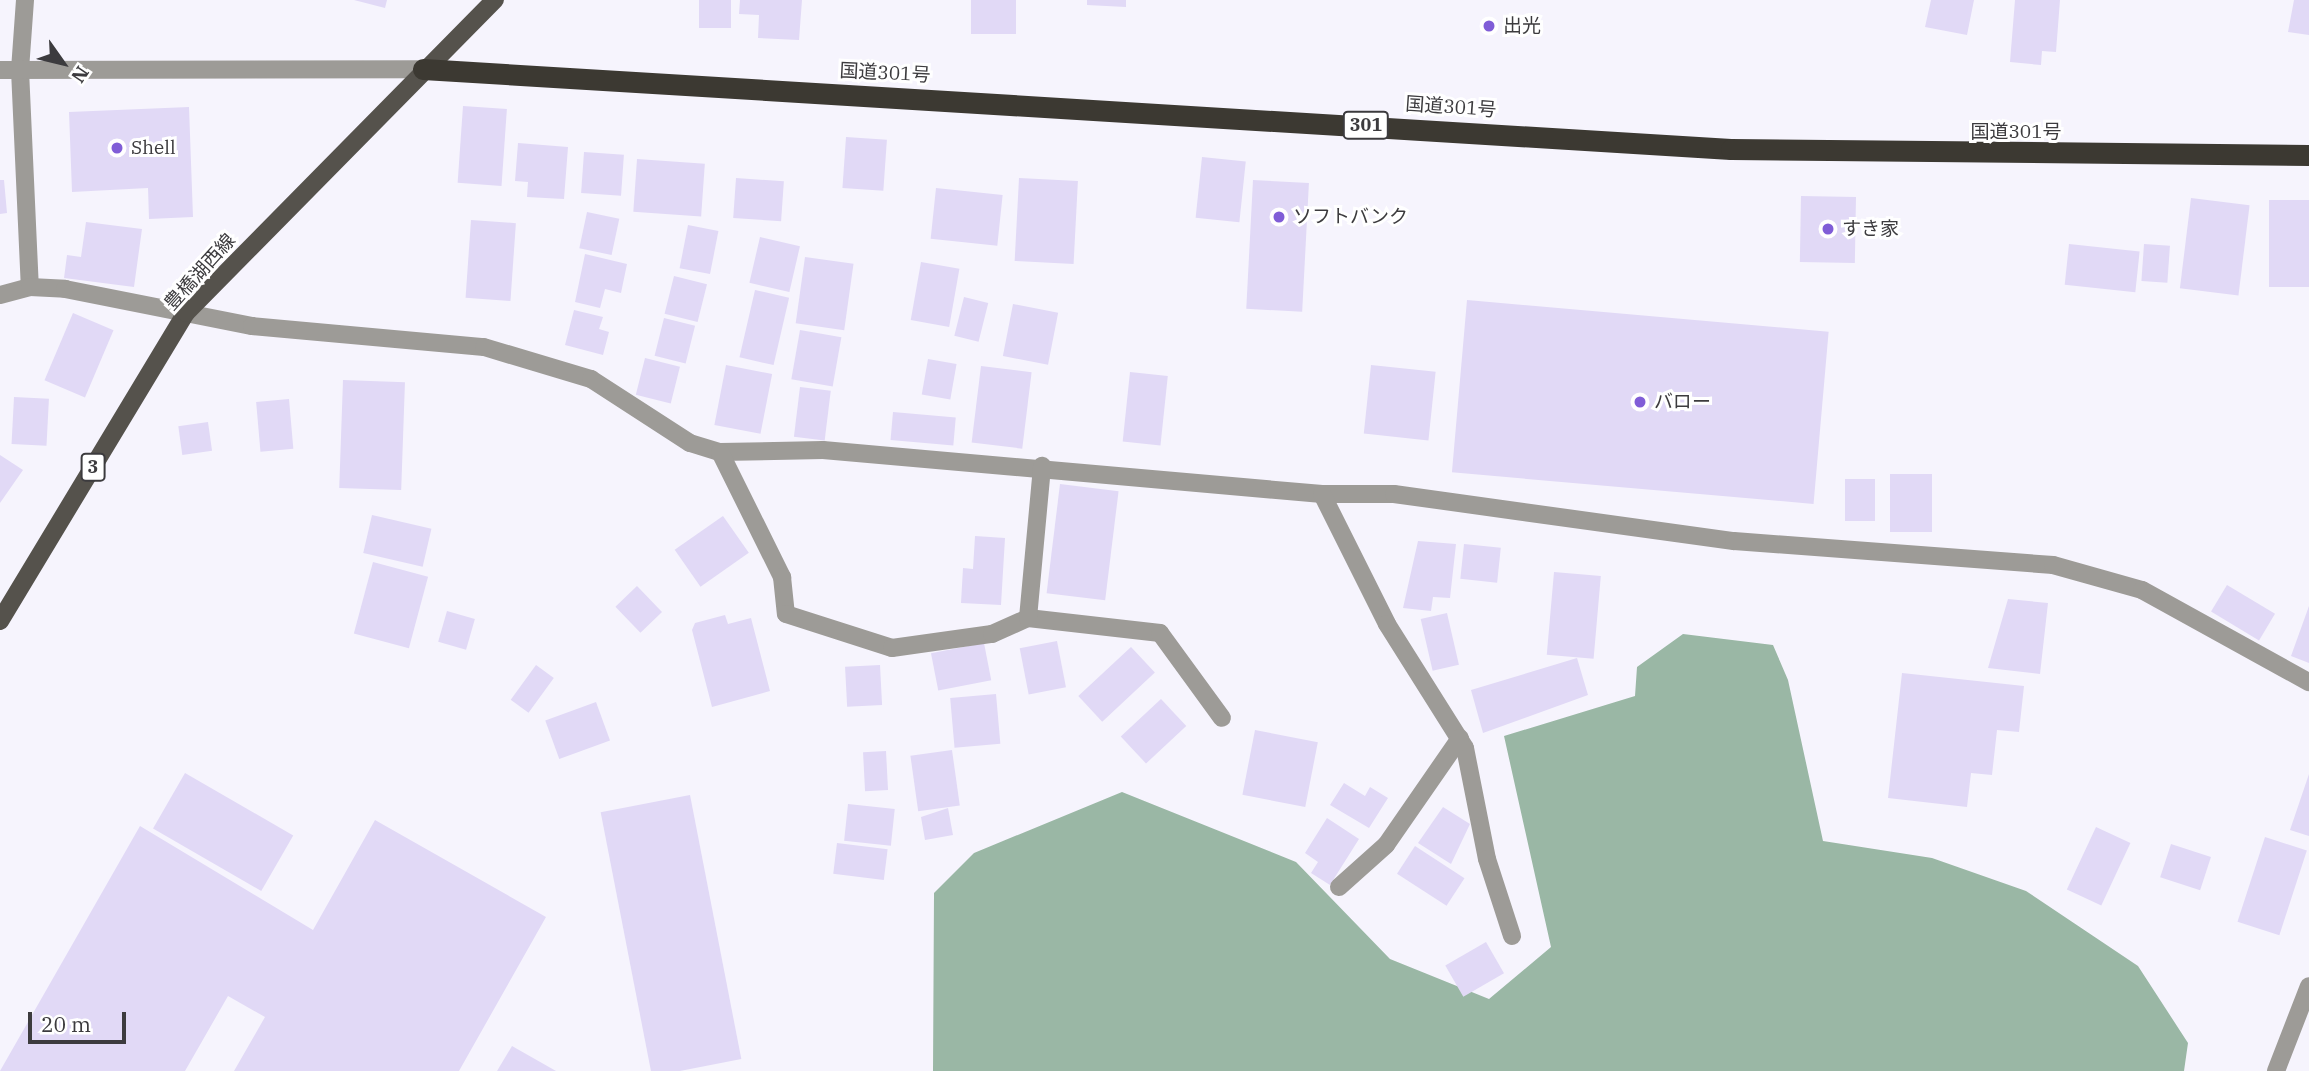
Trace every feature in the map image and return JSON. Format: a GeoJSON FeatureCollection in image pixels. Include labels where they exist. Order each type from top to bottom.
{"type":"FeatureCollection","features":[{"type":"Feature","properties":{"kind":"highway","name":"国道301号"},"geometry":{"type":"LineString","coordinates":[[423,69],[1731,149],[2309,155]]}},
{"type":"Feature","properties":{"kind":"main road","name":"豊橋湖西線"},"geometry":{"type":"LineString","coordinates":[[0,621],[186,313],[423,69],[495,0]]}},
{"type":"Feature","properties":{"kind":"street"},"geometry":{"type":"LineString","coordinates":[[25,0],[20,70],[30,287]]}},
{"type":"Feature","properties":{"kind":"street"},"geometry":{"type":"LineString","coordinates":[[0,70],[423,69]]}},
{"type":"Feature","properties":{"kind":"street"},"geometry":{"type":"LineString","coordinates":[[0,295],[30,287],[252,326],[467,344],[532,359],[591,379],[690,443],[720,452],[823,450],[1042,466],[1322,494],[1394,494],[1734,541],[2076,569],[2142,590],[2309,682]]}},
{"type":"Feature","properties":{"kind":"street"},"geometry":{"type":"LineString","coordinates":[[720,452],[782,577],[786,614],[892,649],[992,634],[1028,618],[1160,633],[1222,718]]}},
{"type":"Feature","properties":{"kind":"street"},"geometry":{"type":"LineString","coordinates":[[1028,618],[1042,466]]}},
{"type":"Feature","properties":{"kind":"street"},"geometry":{"type":"LineString","coordinates":[[1322,494],[1387,624],[1460,738],[1512,936]]}},
{"type":"Feature","properties":{"kind":"street"},"geometry":{"type":"LineString","coordinates":[[1339,887],[1385,845],[1460,738]]}},
{"type":"Feature","properties":{"kind":"street"},"geometry":{"type":"LineString","coordinates":[[2276,1071],[2309,986]]}},
{"type":"Feature","properties":{"kind":"green space"},"geometry":{"type":"Polygon","coordinates":[[[1683,634],[1773,645],[1788,680],[1823,841],[1932,858],[2026,891],[2138,966],[2188,1043],[2184,1071],[933,1071],[934,893],[974,853],[1122,792],[1296,862],[1390,959],[1489,999],[1551,947],[1504,736],[1635,696],[1637,667],[1683,634]]]}},
{"type":"Feature","properties":{"kind":"building"},"geometry":{"type":"Polygon","coordinates":[[[354,0],[387,0],[385,8],[354,0]]]}},
{"type":"Feature","properties":{"kind":"building"},"geometry":{"type":"Polygon","coordinates":[[[699,0],[731,0],[731,28],[699,28],[699,0]]]}},
{"type":"Feature","properties":{"kind":"building"},"geometry":{"type":"Polygon","coordinates":[[[740,0],[802,0],[799,40],[758,38],[759,15],[739,14],[740,0]]]}},
{"type":"Feature","properties":{"kind":"building"},"geometry":{"type":"Polygon","coordinates":[[[971,0],[1016,0],[1016,34],[971,34],[971,0]]]}},
{"type":"Feature","properties":{"kind":"building"},"geometry":{"type":"Polygon","coordinates":[[[1087,0],[1126,0],[1126,7],[1087,5],[1087,0]]]}},
{"type":"Feature","properties":{"kind":"building"},"geometry":{"type":"Polygon","coordinates":[[[1931,0],[1974,0],[1967,35],[1925,27],[1931,0]]]}},
{"type":"Feature","properties":{"kind":"building"},"geometry":{"type":"Polygon","coordinates":[[[2015,0],[2060,0],[2056,52],[2042,51],[2041,65],[2010,62],[2015,0]]]}},
{"type":"Feature","properties":{"kind":"building"},"geometry":{"type":"Polygon","coordinates":[[[2294,0],[2309,0],[2309,35],[2288,32],[2294,0]]]}},
{"type":"Feature","properties":{"kind":"building"},"geometry":{"type":"Polygon","coordinates":[[[463,106],[507,109],[502,186],[458,183],[463,106]]]}},
{"type":"Feature","properties":{"kind":"building"},"geometry":{"type":"Polygon","coordinates":[[[189,107],[193,217],[149,219],[148,188],[72,192],[69,112],[189,107]]]}},
{"type":"Feature","properties":{"kind":"building"},"geometry":{"type":"Polygon","coordinates":[[[846,137],[887,140],[883,191],[842,188],[846,137]]]}},
{"type":"Feature","properties":{"kind":"building"},"geometry":{"type":"Polygon","coordinates":[[[518,143],[568,147],[564,199],[527,197],[528,182],[515,181],[518,143]]]}},
{"type":"Feature","properties":{"kind":"building"},"geometry":{"type":"Polygon","coordinates":[[[584,152],[624,155],[621,196],[581,193],[584,152]]]}},
{"type":"Feature","properties":{"kind":"building"},"geometry":{"type":"Polygon","coordinates":[[[1202,157],[1246,162],[1239,222],[1196,218],[1202,157]]]}},
{"type":"Feature","properties":{"kind":"building"},"geometry":{"type":"Polygon","coordinates":[[[637,159],[705,164],[701,217],[633,212],[637,159]]]}},
{"type":"Feature","properties":{"kind":"building"},"geometry":{"type":"Polygon","coordinates":[[[736,178],[784,181],[781,221],[733,218],[736,178]]]}},
{"type":"Feature","properties":{"kind":"building"},"geometry":{"type":"Polygon","coordinates":[[[1019,178],[1078,181],[1074,264],[1015,261],[1019,178]]]}},
{"type":"Feature","properties":{"kind":"building"},"geometry":{"type":"Polygon","coordinates":[[[0,180],[4,180],[7,213],[0,214],[0,180]]]}},
{"type":"Feature","properties":{"kind":"building"},"geometry":{"type":"Polygon","coordinates":[[[1253,180],[1309,183],[1302,312],[1246,309],[1253,180]]]}},
{"type":"Feature","properties":{"kind":"building"},"geometry":{"type":"Polygon","coordinates":[[[936,188],[1003,195],[997,246],[931,239],[936,188]]]}},
{"type":"Feature","properties":{"kind":"building"},"geometry":{"type":"Polygon","coordinates":[[[1801,196],[1856,197],[1855,263],[1800,262],[1801,196]]]}},
{"type":"Feature","properties":{"kind":"building"},"geometry":{"type":"Polygon","coordinates":[[[2191,198],[2250,205],[2238,296],[2180,288],[2191,198]]]}},
{"type":"Feature","properties":{"kind":"building"},"geometry":{"type":"Polygon","coordinates":[[[2269,200],[2309,200],[2309,287],[2269,287],[2269,200]]]}},
{"type":"Feature","properties":{"kind":"building"},"geometry":{"type":"Polygon","coordinates":[[[587,212],[619,219],[612,255],[579,248],[587,212]]]}},
{"type":"Feature","properties":{"kind":"building"},"geometry":{"type":"Polygon","coordinates":[[[471,220],[516,223],[510,301],[466,298],[471,220]]]}},
{"type":"Feature","properties":{"kind":"building"},"geometry":{"type":"Polygon","coordinates":[[[86,222],[142,229],[134,287],[64,278],[67,255],[81,257],[86,222]]]}},
{"type":"Feature","properties":{"kind":"building"},"geometry":{"type":"Polygon","coordinates":[[[688,225],[718,231],[710,274],[680,268],[688,225]]]}},
{"type":"Feature","properties":{"kind":"building"},"geometry":{"type":"Polygon","coordinates":[[[760,237],[800,246],[789,292],[749,283],[760,237]]]}},
{"type":"Feature","properties":{"kind":"building"},"geometry":{"type":"Polygon","coordinates":[[[2069,244],[2140,251],[2135,292],[2065,285],[2069,244]]]}},
{"type":"Feature","properties":{"kind":"building"},"geometry":{"type":"Polygon","coordinates":[[[2144,244],[2170,246],[2167,283],[2141,281],[2144,244]]]}},
{"type":"Feature","properties":{"kind":"building"},"geometry":{"type":"Polygon","coordinates":[[[585,254],[627,264],[621,293],[605,289],[600,308],[575,302],[585,254]]]}},
{"type":"Feature","properties":{"kind":"building"},"geometry":{"type":"Polygon","coordinates":[[[805,257],[854,264],[844,330],[796,323],[805,257]]]}},
{"type":"Feature","properties":{"kind":"building"},"geometry":{"type":"Polygon","coordinates":[[[921,262],[959,269],[949,327],[911,320],[921,262]]]}},
{"type":"Feature","properties":{"kind":"building"},"geometry":{"type":"Polygon","coordinates":[[[674,276],[707,284],[698,322],[665,314],[674,276]]]}},
{"type":"Feature","properties":{"kind":"building"},"geometry":{"type":"Polygon","coordinates":[[[755,290],[789,298],[774,365],[739,357],[755,290]]]}},
{"type":"Feature","properties":{"kind":"building"},"geometry":{"type":"Polygon","coordinates":[[[964,297],[988,303],[979,342],[954,336],[964,297]]]}},
{"type":"Feature","properties":{"kind":"building"},"geometry":{"type":"Polygon","coordinates":[[[1467,300],[1829,332],[1814,504],[1452,472],[1467,300]]]}},
{"type":"Feature","properties":{"kind":"building"},"geometry":{"type":"Polygon","coordinates":[[[1013,304],[1058,313],[1048,365],[1003,356],[1013,304]]]}},
{"type":"Feature","properties":{"kind":"building"},"geometry":{"type":"Polygon","coordinates":[[[574,310],[603,317],[599,329],[609,332],[603,355],[565,345],[574,310]]]}},
{"type":"Feature","properties":{"kind":"building"},"geometry":{"type":"Polygon","coordinates":[[[73,313],[114,330],[85,397],[44,380],[73,313]]]}},
{"type":"Feature","properties":{"kind":"building"},"geometry":{"type":"Polygon","coordinates":[[[664,318],[695,326],[686,364],[655,356],[664,318]]]}},
{"type":"Feature","properties":{"kind":"building"},"geometry":{"type":"Polygon","coordinates":[[[800,330],[841,337],[833,387],[791,379],[800,330]]]}},
{"type":"Feature","properties":{"kind":"building"},"geometry":{"type":"Polygon","coordinates":[[[645,358],[680,367],[671,404],[636,395],[645,358]]]}},
{"type":"Feature","properties":{"kind":"building"},"geometry":{"type":"Polygon","coordinates":[[[928,359],[957,364],[950,399],[922,394],[928,359]]]}},
{"type":"Feature","properties":{"kind":"building"},"geometry":{"type":"Polygon","coordinates":[[[726,365],[772,374],[760,434],[714,425],[726,365]]]}},
{"type":"Feature","properties":{"kind":"building"},"geometry":{"type":"Polygon","coordinates":[[[1371,365],[1436,372],[1428,440],[1364,434],[1371,365]]]}},
{"type":"Feature","properties":{"kind":"building"},"geometry":{"type":"Polygon","coordinates":[[[981,366],[1032,372],[1022,449],[972,442],[981,366]]]}},
{"type":"Feature","properties":{"kind":"building"},"geometry":{"type":"Polygon","coordinates":[[[1130,372],[1168,376],[1160,446],[1123,442],[1130,372]]]}},
{"type":"Feature","properties":{"kind":"building"},"geometry":{"type":"Polygon","coordinates":[[[343,380],[405,382],[401,490],[339,488],[343,380]]]}},
{"type":"Feature","properties":{"kind":"building"},"geometry":{"type":"Polygon","coordinates":[[[800,387],[831,391],[825,440],[794,437],[800,387]]]}},
{"type":"Feature","properties":{"kind":"building"},"geometry":{"type":"Polygon","coordinates":[[[14,397],[49,399],[46,446],[12,444],[14,397]]]}},
{"type":"Feature","properties":{"kind":"building"},"geometry":{"type":"Polygon","coordinates":[[[289,399],[293,449],[260,452],[256,402],[289,399]]]}},
{"type":"Feature","properties":{"kind":"building"},"geometry":{"type":"Polygon","coordinates":[[[893,412],[956,417],[953,445],[891,440],[893,412]]]}},
{"type":"Feature","properties":{"kind":"building"},"geometry":{"type":"Polygon","coordinates":[[[208,422],[212,451],[182,455],[178,426],[208,422]]]}},
{"type":"Feature","properties":{"kind":"building"},"geometry":{"type":"Polygon","coordinates":[[[0,455],[23,470],[0,503],[0,455]]]}},
{"type":"Feature","properties":{"kind":"building"},"geometry":{"type":"Polygon","coordinates":[[[1890,474],[1932,474],[1932,532],[1890,532],[1890,474]]]}},
{"type":"Feature","properties":{"kind":"building"},"geometry":{"type":"Polygon","coordinates":[[[1845,479],[1875,479],[1875,521],[1845,521],[1845,479]]]}},
{"type":"Feature","properties":{"kind":"building"},"geometry":{"type":"Polygon","coordinates":[[[1060,484],[1119,491],[1105,600],[1047,593],[1060,484]]]}},
{"type":"Feature","properties":{"kind":"building"},"geometry":{"type":"Polygon","coordinates":[[[372,515],[431,529],[423,567],[363,553],[372,515]]]}},
{"type":"Feature","properties":{"kind":"building"},"geometry":{"type":"Polygon","coordinates":[[[723,516],[749,553],[700,587],[675,550],[723,516]]]}},
{"type":"Feature","properties":{"kind":"building"},"geometry":{"type":"Polygon","coordinates":[[[975,536],[1005,538],[1001,605],[961,603],[963,568],[973,569],[975,536]]]}},
{"type":"Feature","properties":{"kind":"building"},"geometry":{"type":"Polygon","coordinates":[[[1418,541],[1456,544],[1450,598],[1433,597],[1431,611],[1403,608],[1418,541]]]}},
{"type":"Feature","properties":{"kind":"building"},"geometry":{"type":"Polygon","coordinates":[[[1464,544],[1501,548],[1497,583],[1460,579],[1464,544]]]}},
{"type":"Feature","properties":{"kind":"building"},"geometry":{"type":"Polygon","coordinates":[[[373,562],[428,577],[409,648],[354,633],[373,562]]]}},
{"type":"Feature","properties":{"kind":"building"},"geometry":{"type":"Polygon","coordinates":[[[1554,572],[1601,576],[1594,659],[1547,655],[1554,572]]]}},
{"type":"Feature","properties":{"kind":"building"},"geometry":{"type":"Polygon","coordinates":[[[2227,585],[2275,614],[2259,640],[2211,612],[2227,585]]]}},
{"type":"Feature","properties":{"kind":"building"},"geometry":{"type":"Polygon","coordinates":[[[637,586],[662,612],[640,633],[615,607],[637,586]]]}},
{"type":"Feature","properties":{"kind":"building"},"geometry":{"type":"Polygon","coordinates":[[[2008,599],[2048,603],[2040,674],[1988,668],[2008,599]]]}},
{"type":"Feature","properties":{"kind":"building"},"geometry":{"type":"Polygon","coordinates":[[[2309,606],[2309,663],[2291,656],[2309,606]]]}},
{"type":"Feature","properties":{"kind":"building"},"geometry":{"type":"Polygon","coordinates":[[[447,611],[475,619],[466,650],[438,642],[447,611]]]}},
{"type":"Feature","properties":{"kind":"building"},"geometry":{"type":"Polygon","coordinates":[[[1447,613],[1459,665],[1433,671],[1421,619],[1447,613]]]}},
{"type":"Feature","properties":{"kind":"building"},"geometry":{"type":"Polygon","coordinates":[[[725,615],[728,624],[751,618],[770,691],[712,707],[692,630],[695,623],[725,615]]]}},
{"type":"Feature","properties":{"kind":"building"},"geometry":{"type":"Polygon","coordinates":[[[1057,641],[1066,687],[1029,694],[1020,648],[1057,641]]]}},
{"type":"Feature","properties":{"kind":"building"},"geometry":{"type":"Polygon","coordinates":[[[984,643],[991,680],[938,691],[931,653],[984,643]]]}},
{"type":"Feature","properties":{"kind":"building"},"geometry":{"type":"Polygon","coordinates":[[[1131,647],[1155,673],[1102,722],[1078,696],[1131,647]]]}},
{"type":"Feature","properties":{"kind":"building"},"geometry":{"type":"Polygon","coordinates":[[[1577,658],[1588,695],[1483,733],[1471,690],[1577,658]]]}},
{"type":"Feature","properties":{"kind":"building"},"geometry":{"type":"Polygon","coordinates":[[[536,665],[554,678],[529,713],[511,700],[536,665]]]}},
{"type":"Feature","properties":{"kind":"building"},"geometry":{"type":"Polygon","coordinates":[[[880,665],[882,705],[847,707],[845,667],[880,665]]]}},
{"type":"Feature","properties":{"kind":"building"},"geometry":{"type":"Polygon","coordinates":[[[1902,673],[2024,686],[2019,732],[1997,730],[1992,775],[1971,773],[1967,807],[1888,798],[1902,673]]]}},
{"type":"Feature","properties":{"kind":"building"},"geometry":{"type":"Polygon","coordinates":[[[996,694],[1000,744],[955,748],[950,698],[996,694]]]}},
{"type":"Feature","properties":{"kind":"building"},"geometry":{"type":"Polygon","coordinates":[[[1161,699],[1186,726],[1146,764],[1121,737],[1161,699]]]}},
{"type":"Feature","properties":{"kind":"building"},"geometry":{"type":"Polygon","coordinates":[[[596,702],[610,741],[559,759],[545,720],[596,702]]]}},
{"type":"Feature","properties":{"kind":"building"},"geometry":{"type":"Polygon","coordinates":[[[1255,730],[1318,742],[1305,807],[1242,795],[1255,730]]]}},
{"type":"Feature","properties":{"kind":"building"},"geometry":{"type":"Polygon","coordinates":[[[952,750],[960,805],[918,811],[910,756],[952,750]]]}},
{"type":"Feature","properties":{"kind":"building"},"geometry":{"type":"Polygon","coordinates":[[[886,751],[888,790],[865,791],[863,752],[886,751]]]}},
{"type":"Feature","properties":{"kind":"building"},"geometry":{"type":"Polygon","coordinates":[[[185,773],[293,836],[261,891],[153,828],[185,773]]]}},
{"type":"Feature","properties":{"kind":"building"},"geometry":{"type":"Polygon","coordinates":[[[2309,774],[2309,836],[2290,830],[2309,774]]]}},
{"type":"Feature","properties":{"kind":"building"},"geometry":{"type":"Polygon","coordinates":[[[1344,783],[1365,796],[1370,787],[1388,798],[1369,828],[1330,805],[1344,783]]]}},
{"type":"Feature","properties":{"kind":"building"},"geometry":{"type":"Polygon","coordinates":[[[690,795],[741,1059],[680,1071],[651,1071],[601,812],[690,795]]]}},
{"type":"Feature","properties":{"kind":"building"},"geometry":{"type":"Polygon","coordinates":[[[848,804],[895,809],[891,846],[844,841],[848,804]]]}},
{"type":"Feature","properties":{"kind":"building"},"geometry":{"type":"Polygon","coordinates":[[[1443,807],[1470,824],[1451,864],[1418,843],[1443,807]]]}},
{"type":"Feature","properties":{"kind":"building"},"geometry":{"type":"Polygon","coordinates":[[[948,808],[953,835],[925,840],[921,817],[948,808]]]}},
{"type":"Feature","properties":{"kind":"building"},"geometry":{"type":"Polygon","coordinates":[[[1327,818],[1359,839],[1330,885],[1311,873],[1318,862],[1305,853],[1327,818]]]}},
{"type":"Feature","properties":{"kind":"building"},"geometry":{"type":"Polygon","coordinates":[[[375,820],[546,917],[459,1071],[234,1071],[265,1017],[228,996],[185,1071],[0,1071],[140,826],[313,930],[375,820]]]}},
{"type":"Feature","properties":{"kind":"building"},"geometry":{"type":"Polygon","coordinates":[[[2096,827],[2130,843],[2101,906],[2067,890],[2096,827]]]}},
{"type":"Feature","properties":{"kind":"building"},"geometry":{"type":"Polygon","coordinates":[[[2265,837],[2307,851],[2279,935],[2237,922],[2265,837]]]}},
{"type":"Feature","properties":{"kind":"building"},"geometry":{"type":"Polygon","coordinates":[[[837,843],[888,849],[884,880],[833,874],[837,843]]]}},
{"type":"Feature","properties":{"kind":"building"},"geometry":{"type":"Polygon","coordinates":[[[2171,844],[2211,857],[2200,890],[2160,877],[2171,844]]]}},
{"type":"Feature","properties":{"kind":"building"},"geometry":{"type":"Polygon","coordinates":[[[1415,846],[1464,878],[1447,906],[1397,874],[1415,846]]]}},
{"type":"Feature","properties":{"kind":"building"},"geometry":{"type":"Polygon","coordinates":[[[1486,942],[1504,973],[1463,997],[1445,965],[1486,942]]]}},
{"type":"Feature","properties":{"kind":"building"},"geometry":{"type":"Polygon","coordinates":[[[512,1046],[556,1071],[497,1071],[512,1046]]]}},
{"type":"Feature","properties":{"kind":"place","name":"出光"},"geometry":{"type":"Point","coordinates":[1489,26]}},
{"type":"Feature","properties":{"kind":"place","name":"Shell"},"geometry":{"type":"Point","coordinates":[117,148]}},
{"type":"Feature","properties":{"kind":"place","name":"ソフトバンク"},"geometry":{"type":"Point","coordinates":[1279,217]}},
{"type":"Feature","properties":{"kind":"place","name":"すき家"},"geometry":{"type":"Point","coordinates":[1828,229]}},
{"type":"Feature","properties":{"kind":"place","name":"バロー"},"geometry":{"type":"Point","coordinates":[1640,402]}}]}
